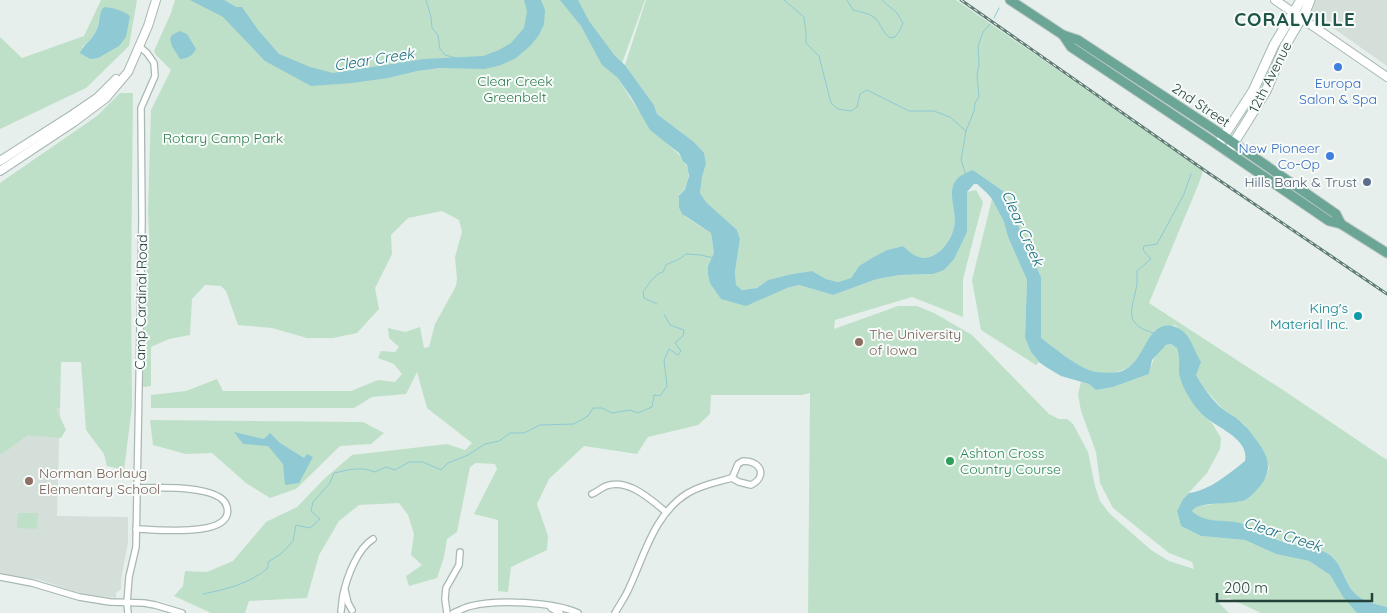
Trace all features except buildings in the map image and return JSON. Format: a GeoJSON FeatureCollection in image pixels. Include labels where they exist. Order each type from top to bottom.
{"type":"FeatureCollection","features":[{"type":"Feature","properties":{"kind":"main road","name":"2nd Street"},"geometry":{"type":"LineString","coordinates":[[1010,0],[1063,35],[1078,40],[1224,136],[1336,214],[1342,224]]}},
{"type":"Feature","properties":{"kind":"main road","name":"12th Avenue"},"geometry":{"type":"LineString","coordinates":[[1218,145],[1253,91],[1271,51],[1302,0]]}},
{"type":"Feature","properties":{"kind":"main road","name":"12th Avenue"},"geometry":{"type":"LineString","coordinates":[[1228,152],[1266,91],[1285,46],[1302,18],[1310,0]]}},
{"type":"Feature","properties":{"kind":"main road","name":"2nd Street"},"geometry":{"type":"LineString","coordinates":[[1063,35],[1071,47],[1329,221],[1342,224],[1387,253]]}},
{"type":"Feature","properties":{"kind":"street"},"geometry":{"type":"LineString","coordinates":[[1275,0],[1387,76]]}},
{"type":"Feature","properties":{"kind":"street"},"geometry":{"type":"LineString","coordinates":[[0,171],[74,122],[106,98],[128,72],[140,47],[156,1]]}},
{"type":"Feature","properties":{"kind":"street"},"geometry":{"type":"LineString","coordinates":[[0,161],[97,98],[113,82],[140,47]]}},
{"type":"Feature","properties":{"kind":"street","name":"Camp Cardinal Road"},"geometry":{"type":"LineString","coordinates":[[128,613],[129,577],[136,548],[142,221],[141,108],[155,76],[154,63],[148,53],[140,47]]}},
{"type":"Feature","properties":{"kind":"street"},"geometry":{"type":"LineString","coordinates":[[615,613],[629,589],[654,531],[666,512],[680,499],[694,490],[732,478],[744,484],[751,485],[756,483],[759,479],[759,468],[751,461],[744,461],[738,464],[732,478]]}},
{"type":"Feature","properties":{"kind":"street"},"geometry":{"type":"LineString","coordinates":[[592,494],[606,486],[622,486],[640,492],[666,512]]}},
{"type":"Feature","properties":{"kind":"street"},"geometry":{"type":"LineString","coordinates":[[136,529],[204,529],[216,526],[228,516],[227,504],[222,499],[203,491],[137,488]]}},
{"type":"Feature","properties":{"kind":"street"},"geometry":{"type":"LineString","coordinates":[[339,612],[351,569],[362,548],[373,539]]}},
{"type":"Feature","properties":{"kind":"street"},"geometry":{"type":"LineString","coordinates":[[447,613],[445,593],[449,582],[459,566],[460,552]]}},
{"type":"Feature","properties":{"kind":"street"},"geometry":{"type":"LineString","coordinates":[[0,577],[32,582],[79,597],[102,601],[155,604],[182,613]]}},
{"type":"Feature","properties":{"kind":"street"},"geometry":{"type":"LineString","coordinates":[[345,590],[348,603],[354,611]]}},
{"type":"Feature","properties":{"kind":"street"},"geometry":{"type":"LineString","coordinates":[[453,613],[470,606],[489,603],[522,603],[560,607],[578,613]]}},
{"type":"Feature","properties":{"kind":"street"},"geometry":{"type":"LineString","coordinates":[[547,606],[560,613]]}},
{"type":"Feature","properties":{"kind":"street"},"geometry":{"type":"LineString","coordinates":[[339,612],[346,608],[354,611]]}},
{"type":"Feature","properties":{"kind":"shaded area"},"geometry":{"type":"Polygon","coordinates":[[[1313,0],[1387,0],[1387,66],[1312,13],[1313,0]]]}},
{"type":"Feature","properties":{"kind":"shaded area","name":"Norman Borlaug Elementary School"},"geometry":{"type":"Polygon","coordinates":[[[0,407],[60,408],[57,516],[128,517],[128,542],[121,589],[116,593],[116,598],[85,594],[40,580],[0,573],[0,407]]]}},
{"type":"Feature","properties":{"kind":"green space"},"geometry":{"type":"Polygon","coordinates":[[[101,0],[137,0],[129,46],[86,88],[0,129],[0,37],[22,58],[84,36],[101,0]],[[99,18],[94,34],[82,47],[98,58],[99,18]]]}},
{"type":"Feature","properties":{"kind":"green space","name":"Clear Creek Greenbelt"},"geometry":{"type":"Polygon","coordinates":[[[175,0],[645,0],[617,77],[643,116],[680,155],[686,165],[688,180],[681,194],[678,195],[679,209],[686,217],[711,233],[714,253],[708,266],[721,299],[799,285],[833,295],[877,279],[900,275],[933,274],[967,232],[967,192],[976,190],[983,202],[963,279],[963,317],[912,297],[835,320],[834,329],[898,306],[917,306],[936,314],[972,335],[1049,414],[1059,419],[1067,419],[1073,424],[1088,452],[1100,501],[1110,514],[1151,550],[1169,561],[1194,569],[1192,562],[1169,553],[1113,508],[1100,483],[1096,452],[1081,411],[1078,394],[1081,382],[1089,384],[1096,390],[1113,387],[1149,374],[1159,351],[1166,345],[1171,344],[1177,348],[1180,360],[1179,373],[1199,412],[1212,423],[1221,438],[1220,449],[1207,473],[1183,499],[1177,511],[1181,526],[1201,536],[1245,540],[1276,554],[1309,561],[1330,575],[1343,597],[1357,613],[1261,613],[1229,598],[1216,600],[1229,613],[808,613],[810,393],[802,395],[711,395],[710,414],[698,425],[648,437],[637,454],[584,446],[549,479],[537,504],[548,536],[547,550],[511,567],[508,592],[498,591],[498,520],[474,514],[497,469],[495,464],[476,463],[470,467],[457,532],[447,539],[444,557],[437,578],[409,586],[406,576],[422,565],[411,555],[414,534],[408,515],[399,503],[359,505],[339,521],[319,555],[307,598],[249,601],[245,613],[211,613],[174,596],[183,586],[185,571],[207,572],[233,561],[266,522],[297,507],[324,479],[352,455],[447,444],[465,450],[472,443],[427,408],[417,372],[406,394],[372,397],[354,408],[151,408],[151,395],[186,391],[217,379],[223,391],[351,391],[378,380],[395,382],[402,374],[394,364],[378,358],[381,351],[395,352],[399,347],[389,338],[388,328],[405,332],[420,327],[424,348],[429,347],[435,324],[456,286],[455,257],[462,232],[459,220],[442,211],[408,218],[391,235],[392,254],[375,288],[379,309],[357,333],[333,338],[307,338],[272,328],[238,325],[226,291],[221,286],[205,285],[192,299],[190,335],[169,339],[151,347],[151,386],[143,387],[149,235],[151,110],[171,70],[154,51],[175,0]]]}},
{"type":"Feature","properties":{"kind":"green space"},"geometry":{"type":"Polygon","coordinates":[[[646,0],[956,0],[1200,168],[1203,171],[1199,183],[1149,303],[1387,460],[1387,607],[1359,597],[1350,586],[1339,565],[1329,554],[1321,550],[1284,542],[1242,524],[1203,518],[1192,511],[1200,506],[1239,502],[1249,498],[1266,477],[1269,468],[1264,451],[1245,425],[1222,408],[1204,388],[1196,375],[1193,347],[1188,336],[1175,325],[1154,331],[1142,353],[1133,364],[1119,371],[1109,373],[1098,373],[1088,370],[1040,338],[1041,277],[1003,191],[973,170],[956,180],[953,185],[954,227],[945,245],[935,255],[922,258],[915,256],[903,246],[887,250],[859,266],[851,278],[838,282],[826,279],[812,271],[768,280],[757,288],[742,290],[736,286],[735,272],[740,239],[737,230],[706,202],[700,193],[706,164],[704,154],[694,142],[657,114],[654,105],[625,65],[646,0]]]}},
{"type":"Feature","properties":{"kind":"green space","name":"Rotary Camp Park"},"geometry":{"type":"Polygon","coordinates":[[[120,93],[133,93],[132,406],[124,470],[107,466],[104,454],[86,430],[81,362],[61,362],[60,408],[56,408],[66,430],[61,438],[28,435],[0,454],[0,183],[97,116],[120,93]]]}},
{"type":"Feature","properties":{"kind":"green space"},"geometry":{"type":"Polygon","coordinates":[[[992,199],[1004,222],[1008,237],[1027,280],[1025,338],[1031,352],[1039,362],[1036,365],[981,330],[972,280],[992,199]]]}},
{"type":"Feature","properties":{"kind":"green space"},"geometry":{"type":"Polygon","coordinates":[[[150,420],[363,422],[384,433],[371,444],[340,446],[296,489],[270,498],[246,483],[212,453],[186,454],[153,445],[150,420]]]}},
{"type":"Feature","properties":{"kind":"green space"},"geometry":{"type":"Polygon","coordinates":[[[18,513],[38,513],[37,529],[17,528],[18,513]]]}},
{"type":"Feature","properties":{"kind":"water"},"geometry":{"type":"Polygon","coordinates":[[[190,0],[224,0],[236,7],[242,7],[258,30],[279,54],[310,67],[333,73],[424,59],[483,56],[511,43],[524,28],[527,11],[524,0],[541,0],[545,10],[544,24],[539,35],[531,45],[516,58],[501,65],[485,69],[439,68],[388,78],[311,86],[265,61],[223,17],[190,0]]]}},
{"type":"Feature","properties":{"kind":"water"},"geometry":{"type":"Polygon","coordinates":[[[560,0],[578,0],[589,21],[615,56],[625,65],[654,105],[657,114],[694,142],[704,153],[706,164],[700,193],[706,202],[737,230],[740,239],[735,272],[736,285],[742,290],[757,288],[768,280],[812,271],[826,279],[838,282],[851,278],[859,266],[872,258],[887,250],[903,246],[916,256],[923,258],[935,255],[945,245],[954,227],[953,185],[964,174],[973,170],[1003,191],[1041,277],[1041,338],[1080,366],[1098,372],[1119,372],[1131,366],[1157,329],[1167,325],[1177,327],[1189,338],[1201,362],[1196,375],[1204,388],[1219,406],[1247,428],[1262,449],[1267,460],[1267,472],[1261,485],[1251,496],[1241,501],[1202,505],[1192,511],[1203,518],[1240,523],[1286,543],[1328,553],[1338,564],[1353,591],[1365,600],[1387,607],[1387,613],[1357,613],[1343,597],[1330,575],[1309,561],[1276,554],[1245,540],[1201,536],[1181,526],[1177,511],[1183,499],[1189,493],[1197,492],[1219,481],[1245,461],[1245,452],[1242,445],[1236,438],[1204,416],[1192,402],[1183,387],[1180,377],[1177,348],[1171,344],[1166,345],[1152,360],[1149,374],[1113,387],[1096,390],[1089,384],[1061,376],[1039,362],[1031,352],[1025,338],[1027,280],[1008,237],[1004,222],[992,199],[977,184],[974,184],[967,192],[967,232],[954,259],[944,270],[933,274],[900,275],[877,279],[833,295],[799,285],[787,288],[746,306],[721,299],[710,283],[708,274],[708,266],[714,253],[711,233],[682,214],[679,208],[678,196],[685,189],[689,176],[687,165],[679,153],[650,130],[631,97],[617,77],[602,65],[581,26],[560,0]]]}},
{"type":"Feature","properties":{"kind":"water"},"geometry":{"type":"Polygon","coordinates":[[[105,7],[124,12],[130,16],[126,37],[119,46],[98,58],[90,59],[80,53],[96,31],[102,9],[105,7]]]}},
{"type":"Feature","properties":{"kind":"water"},"geometry":{"type":"Polygon","coordinates":[[[180,31],[187,34],[196,49],[190,56],[180,59],[170,39],[172,35],[180,31]]]}},
{"type":"Feature","properties":{"kind":"water"},"geometry":{"type":"Polygon","coordinates":[[[234,432],[264,439],[270,433],[280,443],[304,458],[307,454],[313,457],[299,483],[285,485],[283,464],[268,446],[243,444],[234,432]]]}},
{"type":"Feature","properties":{"kind":"waterway"},"geometry":{"type":"LineString","coordinates":[[426,0],[432,28],[438,35],[440,49],[445,55],[456,58]]}},
{"type":"Feature","properties":{"kind":"waterway"},"geometry":{"type":"LineString","coordinates":[[784,0],[804,17],[806,43],[819,56],[831,103],[838,109],[851,111],[857,107],[860,94],[867,90],[909,111],[934,111],[950,117],[966,131],[961,160],[966,175]]}},
{"type":"Feature","properties":{"kind":"waterway"},"geometry":{"type":"LineString","coordinates":[[847,0],[853,10],[874,17],[890,38],[895,37],[903,23],[897,13],[882,0]]}},
{"type":"Feature","properties":{"kind":"waterway"},"geometry":{"type":"LineString","coordinates":[[994,18],[999,8]]}},
{"type":"Feature","properties":{"kind":"waterway"},"geometry":{"type":"LineString","coordinates":[[966,131],[975,103],[979,97],[977,75],[979,65],[978,46],[983,32],[990,24]]}},
{"type":"Feature","properties":{"kind":"waterway"},"geometry":{"type":"LineString","coordinates":[[1154,333],[1143,329],[1133,320],[1132,307],[1137,283],[1137,271],[1151,259],[1143,250],[1144,246],[1157,244],[1184,194],[1191,174]]}},
{"type":"Feature","properties":{"kind":"waterway"},"geometry":{"type":"LineString","coordinates":[[657,304],[644,298],[643,292],[649,283],[663,272],[666,265],[686,254],[713,258]]}},
{"type":"Feature","properties":{"kind":"waterway"},"geometry":{"type":"LineString","coordinates":[[203,594],[245,582],[268,568],[268,562],[282,553],[293,541],[296,525],[310,528],[320,519],[311,511],[313,502],[330,483],[334,473],[359,469],[375,472],[386,467],[395,470],[409,462],[423,462],[441,470],[448,463],[468,455],[485,444],[499,441],[510,433],[524,433],[540,425],[574,424],[588,416],[593,408],[602,408],[612,413],[630,410],[638,413],[652,407],[654,395],[660,396],[667,386],[664,360],[669,349],[678,355],[681,351],[675,343],[683,336],[684,330],[670,325],[664,314]]}},
{"type":"Feature","properties":{"kind":"railway"},"geometry":{"type":"LineString","coordinates":[[961,0],[1207,172],[1387,294]]}},
{"type":"Feature","properties":{"kind":"place","name":"Europa Salon & Spa"},"geometry":{"type":"Point","coordinates":[1338,67]}},
{"type":"Feature","properties":{"kind":"place","name":"New Pioneer Co-Op"},"geometry":{"type":"Point","coordinates":[1330,156]}},
{"type":"Feature","properties":{"kind":"place","name":"Hills Bank & Trust"},"geometry":{"type":"Point","coordinates":[1367,182]}},
{"type":"Feature","properties":{"kind":"place","name":"King's Material Inc."},"geometry":{"type":"Point","coordinates":[1358,316]}},
{"type":"Feature","properties":{"kind":"place","name":"The University of Iowa"},"geometry":{"type":"Point","coordinates":[859,342]}},
{"type":"Feature","properties":{"kind":"place","name":"Ashton Cross Country Course"},"geometry":{"type":"Point","coordinates":[950,461]}},
{"type":"Feature","properties":{"kind":"place","name":"Norman Borlaug Elementary School"},"geometry":{"type":"Point","coordinates":[29,481]}},
{"type":"Feature","properties":{"kind":"district","name":"CORALVILLE"},"geometry":{"type":"Point","coordinates":[1295,19]}},
{"type":"Feature","properties":{"kind":"water label","name":"Clear Creek"},"geometry":{"type":"Point","coordinates":[374,59]}},
{"type":"Feature","properties":{"kind":"water label","name":"Clear Creek"},"geometry":{"type":"Point","coordinates":[1023,228]}},
{"type":"Feature","properties":{"kind":"water label","name":"Clear Creek"},"geometry":{"type":"Point","coordinates":[1283,534]}}]}
